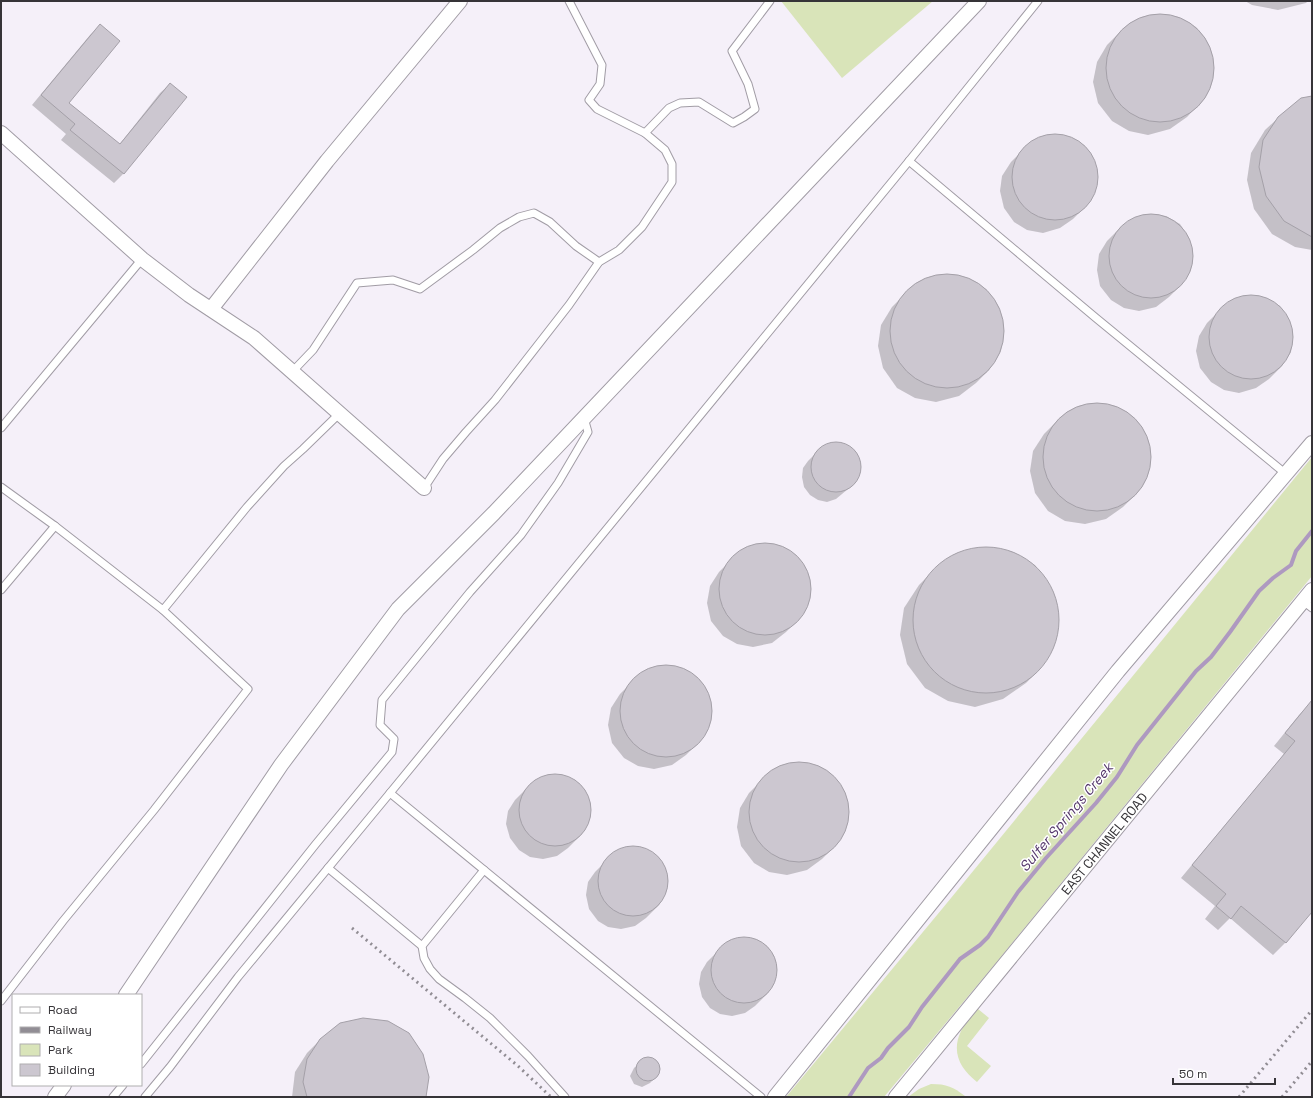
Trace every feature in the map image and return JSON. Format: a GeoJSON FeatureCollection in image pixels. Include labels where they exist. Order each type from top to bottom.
{"type":"FeatureCollection","features":[{"type":"Feature","properties":{"kind":"street"},"geometry":{"type":"LineString","coordinates":[[211,309],[327,160],[460,1]]}},
{"type":"Feature","properties":{"kind":"street"},"geometry":{"type":"LineString","coordinates":[[127,994],[281,765],[398,609],[494,513],[979,1]]}},
{"type":"Feature","properties":{"kind":"street"},"geometry":{"type":"LineString","coordinates":[[1,133],[142,259],[189,295],[254,338],[424,488]]}},
{"type":"Feature","properties":{"kind":"street"},"geometry":{"type":"LineString","coordinates":[[775,1097],[1118,671],[1312,443]]}},
{"type":"Feature","properties":{"kind":"street","name":"EAST CHANNEL ROAD"},"geometry":{"type":"LineString","coordinates":[[896,1097],[1307,605],[1312,590]]}},
{"type":"Feature","properties":{"kind":"street"},"geometry":{"type":"LineString","coordinates":[[56,1097],[63,1086]]}},
{"type":"Feature","properties":{"kind":"lane"},"geometry":{"type":"LineString","coordinates":[[424,488],[443,459],[495,400],[569,306],[599,262],[619,250],[642,227],[672,182],[672,164],[665,150],[645,133],[597,109],[589,100],[600,84],[602,65],[569,1]]}},
{"type":"Feature","properties":{"kind":"lane"},"geometry":{"type":"LineString","coordinates":[[645,133],[669,108],[680,103],[699,102],[733,123],[744,118],[755,109],[748,84],[732,51],[770,1]]}},
{"type":"Feature","properties":{"kind":"lane"},"geometry":{"type":"LineString","coordinates":[[145,1097],[170,1067],[238,977],[909,161],[1038,1]]}},
{"type":"Feature","properties":{"kind":"lane"},"geometry":{"type":"LineString","coordinates":[[909,161],[1096,318],[1286,474]]}},
{"type":"Feature","properties":{"kind":"lane"},"geometry":{"type":"LineString","coordinates":[[292,372],[313,350],[357,283],[393,280],[420,289],[500,228],[519,217],[534,213],[550,222],[576,246],[599,262]]}},
{"type":"Feature","properties":{"kind":"lane"},"geometry":{"type":"LineString","coordinates":[[1,428],[142,259]]}},
{"type":"Feature","properties":{"kind":"lane"},"geometry":{"type":"LineString","coordinates":[[163,610],[252,501],[284,466],[340,414]]}},
{"type":"Feature","properties":{"kind":"lane"},"geometry":{"type":"LineString","coordinates":[[142,1063],[315,845],[392,752],[394,739],[380,725],[382,700],[470,592],[531,522],[558,483],[588,432],[584,418]]}},
{"type":"Feature","properties":{"kind":"lane"},"geometry":{"type":"LineString","coordinates":[[1,486],[163,610],[248,689],[154,810],[63,921],[1,1001]]}},
{"type":"Feature","properties":{"kind":"lane"},"geometry":{"type":"LineString","coordinates":[[1,590],[55,526]]}},
{"type":"Feature","properties":{"kind":"lane"},"geometry":{"type":"LineString","coordinates":[[390,793],[761,1097]]}},
{"type":"Feature","properties":{"kind":"lane"},"geometry":{"type":"LineString","coordinates":[[328,868],[422,946],[424,958],[430,969],[439,979],[490,1018],[528,1056],[565,1097]]}},
{"type":"Feature","properties":{"kind":"lane"},"geometry":{"type":"LineString","coordinates":[[422,946],[484,870]]}},
{"type":"Feature","properties":{"kind":"lane"},"geometry":{"type":"LineString","coordinates":[[113,1097],[123,1086]]}},
{"type":"Feature","properties":{"kind":"green space"},"geometry":{"type":"Polygon","coordinates":[[[781,1],[933,1],[842,78],[781,1]]]}},
{"type":"Feature","properties":{"kind":"green space"},"geometry":{"type":"Polygon","coordinates":[[[1312,457],[1312,576],[995,964],[884,1097],[786,1097],[942,909],[1312,457]]]}},
{"type":"Feature","properties":{"kind":"green space"},"geometry":{"type":"Polygon","coordinates":[[[978,1009],[989,1018],[967,1046],[991,1066],[977,1082],[962,1066],[957,1053],[957,1046],[961,1031],[978,1009]]]}},
{"type":"Feature","properties":{"kind":"green space"},"geometry":{"type":"Polygon","coordinates":[[[931,1084],[950,1087],[965,1096],[908,1097],[919,1089],[931,1084]]]}},
{"type":"Feature","properties":{"kind":"building"},"geometry":{"type":"Polygon","coordinates":[[[1160,14],[1181,18],[1198,30],[1210,47],[1214,68],[1210,89],[1198,106],[1181,118],[1160,122],[1139,118],[1122,106],[1110,89],[1106,68],[1110,47],[1122,30],[1139,18],[1160,14]]]}},
{"type":"Feature","properties":{"kind":"building"},"geometry":{"type":"Polygon","coordinates":[[[100,24],[120,41],[69,103],[120,144],[170,83],[187,97],[124,174],[70,130],[75,124],[41,95],[100,24]]]}},
{"type":"Feature","properties":{"kind":"building"},"geometry":{"type":"Polygon","coordinates":[[[1312,96],[1312,237],[1284,221],[1266,196],[1259,167],[1263,140],[1278,117],[1301,98],[1312,96]]]}},
{"type":"Feature","properties":{"kind":"building"},"geometry":{"type":"Polygon","coordinates":[[[1055,134],[1063,135],[1079,141],[1091,153],[1097,169],[1097,185],[1091,201],[1079,213],[1063,219],[1055,220],[1047,219],[1031,213],[1019,201],[1013,185],[1012,177],[1013,169],[1019,153],[1031,141],[1047,135],[1055,134]]]}},
{"type":"Feature","properties":{"kind":"building"},"geometry":{"type":"Polygon","coordinates":[[[1151,214],[1167,217],[1181,226],[1190,240],[1193,256],[1190,272],[1181,286],[1167,295],[1151,298],[1135,295],[1121,286],[1112,272],[1109,256],[1112,240],[1121,226],[1135,217],[1151,214]]]}},
{"type":"Feature","properties":{"kind":"building"},"geometry":{"type":"Polygon","coordinates":[[[947,274],[969,278],[979,283],[995,299],[1000,309],[1004,331],[1000,353],[995,363],[979,379],[969,384],[947,388],[925,384],[915,379],[899,363],[894,353],[890,331],[894,309],[899,299],[915,283],[925,278],[947,274]]]}},
{"type":"Feature","properties":{"kind":"building"},"geometry":{"type":"Polygon","coordinates":[[[1243,295],[1259,295],[1275,302],[1286,313],[1293,329],[1293,345],[1290,353],[1281,367],[1275,372],[1259,379],[1243,379],[1227,372],[1216,361],[1209,345],[1209,329],[1216,313],[1227,302],[1243,295]]]}},
{"type":"Feature","properties":{"kind":"building"},"geometry":{"type":"Polygon","coordinates":[[[1097,403],[1118,407],[1135,419],[1147,436],[1151,457],[1147,478],[1135,495],[1118,507],[1097,511],[1076,507],[1059,495],[1047,478],[1043,457],[1047,436],[1059,419],[1076,407],[1097,403]]]}},
{"type":"Feature","properties":{"kind":"building"},"geometry":{"type":"Polygon","coordinates":[[[831,442],[841,442],[854,449],[861,462],[861,472],[854,485],[841,492],[831,492],[822,488],[815,481],[811,472],[811,462],[815,453],[822,446],[831,442]]]}},
{"type":"Feature","properties":{"kind":"building"},"geometry":{"type":"Polygon","coordinates":[[[765,543],[782,547],[797,557],[807,572],[811,589],[807,606],[797,621],[782,631],[765,635],[748,631],[733,621],[723,606],[719,589],[723,572],[733,557],[748,547],[765,543]]]}},
{"type":"Feature","properties":{"kind":"building"},"geometry":{"type":"Polygon","coordinates":[[[986,547],[1007,550],[1014,553],[1026,559],[1042,574],[1047,580],[1056,599],[1059,620],[1056,641],[1053,648],[1047,660],[1032,676],[1026,681],[1007,690],[986,693],[965,690],[958,687],[946,681],[930,666],[925,660],[916,641],[913,620],[916,599],[919,592],[925,580],[940,564],[946,559],[965,550],[986,547]]]}},
{"type":"Feature","properties":{"kind":"building"},"geometry":{"type":"Polygon","coordinates":[[[666,665],[683,669],[698,679],[708,694],[712,711],[708,728],[698,743],[683,753],[666,757],[649,753],[634,743],[624,728],[620,711],[624,694],[634,679],[649,669],[666,665]]]}},
{"type":"Feature","properties":{"kind":"building"},"geometry":{"type":"Polygon","coordinates":[[[1312,700],[1312,912],[1286,943],[1241,906],[1231,919],[1216,906],[1226,894],[1192,865],[1295,741],[1285,733],[1312,700]]]}},
{"type":"Feature","properties":{"kind":"building"},"geometry":{"type":"Polygon","coordinates":[[[799,762],[818,766],[834,777],[845,793],[849,812],[845,831],[834,847],[818,858],[799,862],[780,858],[764,847],[753,831],[749,812],[753,793],[764,777],[780,766],[799,762]]]}},
{"type":"Feature","properties":{"kind":"building"},"geometry":{"type":"Polygon","coordinates":[[[548,774],[562,774],[569,776],[581,784],[589,796],[591,810],[589,824],[581,836],[569,844],[562,846],[548,846],[541,844],[529,836],[521,824],[519,817],[519,803],[521,796],[529,784],[541,776],[548,774]]]}},
{"type":"Feature","properties":{"kind":"building"},"geometry":{"type":"Polygon","coordinates":[[[633,846],[646,849],[658,856],[665,868],[668,881],[665,894],[658,906],[646,913],[633,916],[620,913],[608,906],[601,894],[598,881],[601,868],[608,856],[620,849],[633,846]]]}},
{"type":"Feature","properties":{"kind":"building"},"geometry":{"type":"Polygon","coordinates":[[[737,937],[751,937],[763,942],[772,951],[777,963],[775,983],[768,994],[751,1003],[737,1003],[725,998],[716,989],[711,977],[711,963],[716,951],[725,942],[737,937]]]}},
{"type":"Feature","properties":{"kind":"building"},"geometry":{"type":"Polygon","coordinates":[[[363,1018],[388,1021],[409,1033],[423,1054],[429,1077],[426,1097],[307,1097],[303,1082],[307,1059],[320,1039],[340,1023],[363,1018]]]}},
{"type":"Feature","properties":{"kind":"building"},"geometry":{"type":"Polygon","coordinates":[[[648,1057],[657,1060],[660,1069],[657,1078],[648,1081],[639,1078],[636,1069],[639,1060],[648,1057]]]}},
{"type":"Feature","properties":{"kind":"waterway","name":"Sulfer Springs Creek"},"geometry":{"type":"LineString","coordinates":[[849,1097],[868,1068],[881,1058],[888,1048],[909,1027],[922,1007],[960,959],[980,945],[988,937],[1018,892],[1117,777],[1137,745],[1196,671],[1211,657],[1259,591],[1273,578],[1291,565],[1296,551],[1312,531]]}},
{"type":"Feature","properties":{"kind":"railway"},"geometry":{"type":"LineString","coordinates":[[352,928],[518,1066],[551,1097]]}},
{"type":"Feature","properties":{"kind":"railway"},"geometry":{"type":"LineString","coordinates":[[1239,1097],[1312,1010]]}},
{"type":"Feature","properties":{"kind":"railway"},"geometry":{"type":"LineString","coordinates":[[1282,1097],[1312,1061]]}}]}
